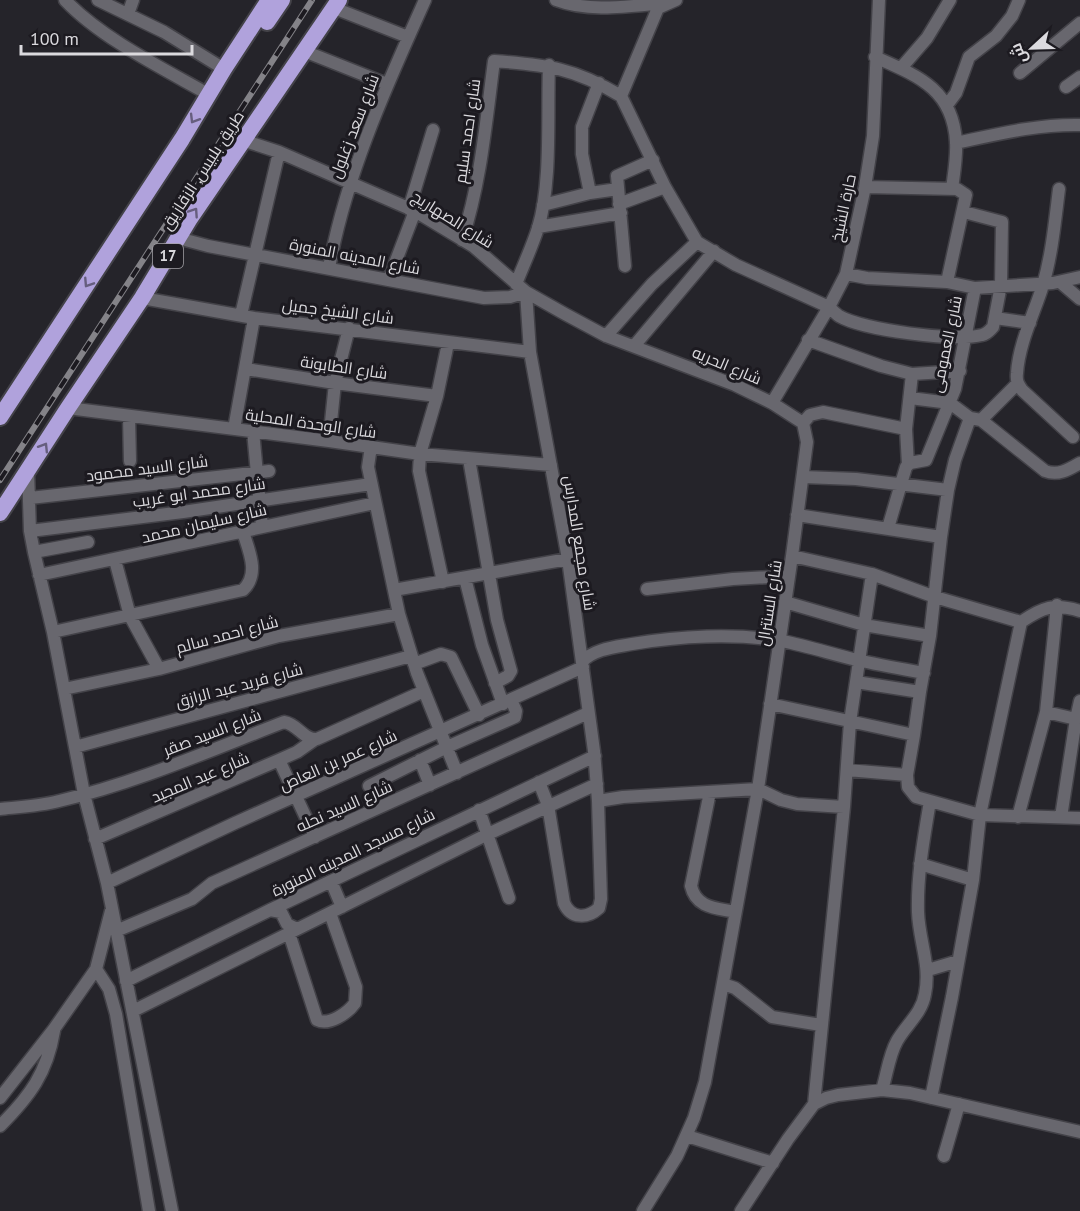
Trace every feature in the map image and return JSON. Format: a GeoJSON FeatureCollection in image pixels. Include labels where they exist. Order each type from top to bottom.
{"type":"FeatureCollection","features":[{"type":"Feature","properties":{"kind":"highway","name":"طريق بلبيس, الزقازيق"},"geometry":{"type":"LineString","coordinates":[[0,417],[182,139],[224,69],[239,56],[273,1]]}},
{"type":"Feature","properties":{"kind":"highway","name":"طريق بلبيس, الزقازيق"},"geometry":{"type":"LineString","coordinates":[[0,513],[142,298],[242,140],[336,4]]}},
{"type":"Feature","properties":{"kind":"street"},"geometry":{"type":"LineString","coordinates":[[65,0],[106,33],[208,94]]}},
{"type":"Feature","properties":{"kind":"street"},"geometry":{"type":"LineString","coordinates":[[98,0],[164,32],[224,69]]}},
{"type":"Feature","properties":{"kind":"street"},"geometry":{"type":"LineString","coordinates":[[128,14],[133,0]]}},
{"type":"Feature","properties":{"kind":"street","name":"شارع سعد زغلول"},"geometry":{"type":"LineString","coordinates":[[329,268],[339,219],[350,183],[387,84],[425,0]]}},
{"type":"Feature","properties":{"kind":"street"},"geometry":{"type":"LineString","coordinates":[[556,0],[569,3],[617,4],[671,2]]}},
{"type":"Feature","properties":{"kind":"street","name":"حارة الشيخ"},"geometry":{"type":"LineString","coordinates":[[772,403],[846,274],[865,187],[873,136],[879,0]]}},
{"type":"Feature","properties":{"kind":"street"},"geometry":{"type":"LineString","coordinates":[[902,68],[927,38],[950,0]]}},
{"type":"Feature","properties":{"kind":"street"},"geometry":{"type":"LineString","coordinates":[[947,105],[956,93],[969,57],[1003,28],[1019,0]]}},
{"type":"Feature","properties":{"kind":"street"},"geometry":{"type":"LineString","coordinates":[[621,96],[658,8],[671,2]]}},
{"type":"Feature","properties":{"kind":"street"},"geometry":{"type":"LineString","coordinates":[[336,4],[408,37]]}},
{"type":"Feature","properties":{"kind":"street"},"geometry":{"type":"LineString","coordinates":[[1020,73],[1078,29]]}},
{"type":"Feature","properties":{"kind":"street"},"geometry":{"type":"LineString","coordinates":[[304,51],[387,84]]}},
{"type":"Feature","properties":{"kind":"street"},"geometry":{"type":"LineString","coordinates":[[875,57],[902,68],[931,85],[945,100],[953,117],[956,143],[952,189]]}},
{"type":"Feature","properties":{"kind":"street","name":"شارع احمد سليم"},"geometry":{"type":"LineString","coordinates":[[462,240],[478,179],[494,61],[549,65]]}},
{"type":"Feature","properties":{"kind":"street"},"geometry":{"type":"LineString","coordinates":[[516,284],[538,227],[543,206],[549,65],[599,83],[621,96],[666,187],[697,242],[736,265],[829,307],[839,316],[872,327],[916,334],[966,337],[988,332],[993,327],[1001,285],[1002,222],[964,212]]}},
{"type":"Feature","properties":{"kind":"street"},"geometry":{"type":"LineString","coordinates":[[1066,87],[1080,77]]}},
{"type":"Feature","properties":{"kind":"street"},"geometry":{"type":"LineString","coordinates":[[590,193],[582,154],[582,127],[599,83]]}},
{"type":"Feature","properties":{"kind":"street"},"geometry":{"type":"LineString","coordinates":[[956,143],[1053,124],[1080,125]]}},
{"type":"Feature","properties":{"kind":"street"},"geometry":{"type":"LineString","coordinates":[[389,279],[412,210],[433,130]]}},
{"type":"Feature","properties":{"kind":"street","name":"شارع الصهاريج"},"geometry":{"type":"LineString","coordinates":[[242,140],[279,152],[412,210],[488,258],[526,292],[606,336],[634,346]]}},
{"type":"Feature","properties":{"kind":"street"},"geometry":{"type":"LineString","coordinates":[[234,429],[246,369],[248,316],[255,255],[279,152]]}},
{"type":"Feature","properties":{"kind":"street"},"geometry":{"type":"LineString","coordinates":[[626,266],[617,175],[653,160]]}},
{"type":"Feature","properties":{"kind":"street"},"geometry":{"type":"LineString","coordinates":[[538,227],[620,208],[666,187]]}},
{"type":"Feature","properties":{"kind":"street"},"geometry":{"type":"LineString","coordinates":[[865,187],[961,189],[966,195],[964,212],[947,282]]}},
{"type":"Feature","properties":{"kind":"street"},"geometry":{"type":"LineString","coordinates":[[543,206],[590,193],[618,189]]}},
{"type":"Feature","properties":{"kind":"street"},"geometry":{"type":"LineString","coordinates":[[1059,189],[1051,246],[1043,283],[1018,363],[1017,384],[976,419],[955,460],[948,490],[930,636],[907,775],[908,787],[916,798],[980,815],[1080,818]]}},
{"type":"Feature","properties":{"kind":"street","name":"شارع المدينه المنورة"},"geometry":{"type":"LineString","coordinates":[[178,238],[255,255],[484,298],[510,297],[526,292]]}},
{"type":"Feature","properties":{"kind":"street"},"geometry":{"type":"LineString","coordinates":[[606,336],[652,284],[697,242]]}},
{"type":"Feature","properties":{"kind":"street"},"geometry":{"type":"LineString","coordinates":[[634,346],[714,252]]}},
{"type":"Feature","properties":{"kind":"street"},"geometry":{"type":"LineString","coordinates":[[846,274],[867,278],[947,282],[975,288],[1060,282],[1080,277]]}},
{"type":"Feature","properties":{"kind":"street"},"geometry":{"type":"LineString","coordinates":[[1060,282],[1080,298]]}},
{"type":"Feature","properties":{"kind":"street","name":"شارع العمومى"},"geometry":{"type":"LineString","coordinates":[[908,465],[926,460],[950,403],[960,371],[975,288]]}},
{"type":"Feature","properties":{"kind":"street","name":"شارع مجمع المدارس"},"geometry":{"type":"LineString","coordinates":[[526,292],[530,352],[568,559],[595,756],[601,899],[599,908],[586,916],[576,916],[570,913],[564,903],[548,805]]}},
{"type":"Feature","properties":{"kind":"street","name":"شارع الشيخ جميل"},"geometry":{"type":"LineString","coordinates":[[142,298],[248,316],[530,352]]}},
{"type":"Feature","properties":{"kind":"street"},"geometry":{"type":"LineString","coordinates":[[995,318],[1030,323]]}},
{"type":"Feature","properties":{"kind":"street"},"geometry":{"type":"LineString","coordinates":[[329,441],[335,383],[349,328]]}},
{"type":"Feature","properties":{"kind":"street"},"geometry":{"type":"LineString","coordinates":[[808,339],[881,366],[912,374],[960,371]]}},
{"type":"Feature","properties":{"kind":"street"},"geometry":{"type":"LineString","coordinates":[[443,582],[419,471],[420,454],[437,396],[448,343]]}},
{"type":"Feature","properties":{"kind":"street","name":"شارع الحريه"},"geometry":{"type":"LineString","coordinates":[[634,346],[735,385],[772,403],[803,423]]}},
{"type":"Feature","properties":{"kind":"street","name":"شارع الطابونة"},"geometry":{"type":"LineString","coordinates":[[246,369],[437,396]]}},
{"type":"Feature","properties":{"kind":"street"},"geometry":{"type":"LineString","coordinates":[[888,528],[908,465],[906,429],[912,374]]}},
{"type":"Feature","properties":{"kind":"street"},"geometry":{"type":"LineString","coordinates":[[1017,384],[1078,438]]}},
{"type":"Feature","properties":{"kind":"street"},"geometry":{"type":"LineString","coordinates":[[910,398],[950,403],[976,419],[1045,471],[1053,474],[1080,463]]}},
{"type":"Feature","properties":{"kind":"street","name":"شارع الوحدة المحلية"},"geometry":{"type":"LineString","coordinates":[[68,408],[420,454],[551,465]]}},
{"type":"Feature","properties":{"kind":"street"},"geometry":{"type":"LineString","coordinates":[[803,423],[810,415],[823,412],[906,429]]}},
{"type":"Feature","properties":{"kind":"street"},"geometry":{"type":"LineString","coordinates":[[129,417],[130,461]]}},
{"type":"Feature","properties":{"kind":"street","name":"شارع السنترال"},"geometry":{"type":"LineString","coordinates":[[643,1211],[687,1136],[705,1082],[758,789],[803,477],[807,442],[803,423]]}},
{"type":"Feature","properties":{"kind":"street"},"geometry":{"type":"LineString","coordinates":[[253,431],[263,471],[260,501],[261,527]]}},
{"type":"Feature","properties":{"kind":"street"},"geometry":{"type":"LineString","coordinates":[[373,447],[368,467],[399,614],[412,660],[457,773]]}},
{"type":"Feature","properties":{"kind":"street"},"geometry":{"type":"LineString","coordinates":[[469,459],[497,620],[511,671],[508,676],[495,683]]}},
{"type":"Feature","properties":{"kind":"street"},"geometry":{"type":"LineString","coordinates":[[28,471],[30,531],[34,552],[53,632],[84,794],[107,883],[172,1211]]}},
{"type":"Feature","properties":{"kind":"street","name":"شارع السيد محمود"},"geometry":{"type":"LineString","coordinates":[[30,498],[263,471]]}},
{"type":"Feature","properties":{"kind":"street"},"geometry":{"type":"LineString","coordinates":[[803,477],[902,483],[948,490]]}},
{"type":"Feature","properties":{"kind":"street","name":"شارع محمد ابو غريب"},"geometry":{"type":"LineString","coordinates":[[30,531],[371,484]]}},
{"type":"Feature","properties":{"kind":"street","name":"شارع سليمان محمد"},"geometry":{"type":"LineString","coordinates":[[39,575],[375,503]]}},
{"type":"Feature","properties":{"kind":"street"},"geometry":{"type":"LineString","coordinates":[[797,515],[941,537]]}},
{"type":"Feature","properties":{"kind":"street"},"geometry":{"type":"LineString","coordinates":[[53,632],[243,590],[250,584],[252,573],[243,531]]}},
{"type":"Feature","properties":{"kind":"street"},"geometry":{"type":"LineString","coordinates":[[34,552],[88,542]]}},
{"type":"Feature","properties":{"kind":"street"},"geometry":{"type":"LineString","coordinates":[[792,556],[872,574],[935,597],[1021,622]]}},
{"type":"Feature","properties":{"kind":"street"},"geometry":{"type":"LineString","coordinates":[[394,590],[568,559]]}},
{"type":"Feature","properties":{"kind":"street"},"geometry":{"type":"LineString","coordinates":[[115,560],[130,616],[159,669]]}},
{"type":"Feature","properties":{"kind":"street"},"geometry":{"type":"LineString","coordinates":[[814,1104],[844,807],[850,722],[872,574]]}},
{"type":"Feature","properties":{"kind":"street"},"geometry":{"type":"LineString","coordinates":[[647,589],[733,579],[789,576]]}},
{"type":"Feature","properties":{"kind":"street"},"geometry":{"type":"LineString","coordinates":[[369,786],[447,747],[515,717],[516,711],[507,702],[495,683],[482,645],[465,578]]}},
{"type":"Feature","properties":{"kind":"street"},"geometry":{"type":"LineString","coordinates":[[785,602],[864,625],[930,636]]}},
{"type":"Feature","properties":{"kind":"street"},"geometry":{"type":"LineString","coordinates":[[1018,817],[1046,712],[1057,605]]}},
{"type":"Feature","properties":{"kind":"street"},"geometry":{"type":"LineString","coordinates":[[931,1098],[974,880],[980,815],[1021,622],[1035,612],[1057,605],[1080,611]]}},
{"type":"Feature","properties":{"kind":"street","name":"شارع احمد سالم"},"geometry":{"type":"LineString","coordinates":[[64,689],[159,669],[279,636],[399,614]]}},
{"type":"Feature","properties":{"kind":"street","name":"شارع عمر بن العاص"},"geometry":{"type":"LineString","coordinates":[[107,883],[507,702],[582,664],[587,656],[602,651],[669,638],[711,637],[780,641],[858,661],[924,674]]}},
{"type":"Feature","properties":{"kind":"street","name":"شارع فريد عبد الرازق"},"geometry":{"type":"LineString","coordinates":[[75,747],[441,654],[451,657],[479,715]]}},
{"type":"Feature","properties":{"kind":"street"},"geometry":{"type":"LineString","coordinates":[[856,682],[920,692]]}},
{"type":"Feature","properties":{"kind":"street"},"geometry":{"type":"LineString","coordinates":[[314,740],[424,691]]}},
{"type":"Feature","properties":{"kind":"street"},"geometry":{"type":"LineString","coordinates":[[1061,817],[1080,701]]}},
{"type":"Feature","properties":{"kind":"street"},"geometry":{"type":"LineString","coordinates":[[770,704],[914,735]]}},
{"type":"Feature","properties":{"kind":"street"},"geometry":{"type":"LineString","coordinates":[[1046,712],[1076,719]]}},
{"type":"Feature","properties":{"kind":"street","name":"شارع السيد نحله"},"geometry":{"type":"LineString","coordinates":[[116,930],[192,899],[212,883],[588,713]]}},
{"type":"Feature","properties":{"kind":"street","name":"شارع السيد صقر"},"geometry":{"type":"LineString","coordinates":[[0,810],[56,802],[84,794],[142,776],[284,722],[295,725],[307,738],[314,740]]}},
{"type":"Feature","properties":{"kind":"street","name":"شارع عبد المجيد"},"geometry":{"type":"LineString","coordinates":[[95,839],[297,752],[314,740]]}},
{"type":"Feature","properties":{"kind":"street","name":"شارع مسجد المدينه المنورة"},"geometry":{"type":"LineString","coordinates":[[126,981],[595,756]]}},
{"type":"Feature","properties":{"kind":"street"},"geometry":{"type":"LineString","coordinates":[[279,760],[315,837]]}},
{"type":"Feature","properties":{"kind":"street"},"geometry":{"type":"LineString","coordinates":[[420,760],[430,785]]}},
{"type":"Feature","properties":{"kind":"street"},"geometry":{"type":"LineString","coordinates":[[847,770],[907,775]]}},
{"type":"Feature","properties":{"kind":"street"},"geometry":{"type":"LineString","coordinates":[[539,782],[548,805]]}},
{"type":"Feature","properties":{"kind":"street"},"geometry":{"type":"LineString","coordinates":[[133,1011],[488,834],[597,784]]}},
{"type":"Feature","properties":{"kind":"street"},"geometry":{"type":"LineString","coordinates":[[598,801],[623,797],[758,789],[781,800],[797,804],[844,807]]}},
{"type":"Feature","properties":{"kind":"street"},"geometry":{"type":"LineString","coordinates":[[710,792],[691,886],[693,894],[702,903],[735,912]]}},
{"type":"Feature","properties":{"kind":"street"},"geometry":{"type":"LineString","coordinates":[[882,1090],[895,1043],[925,998],[928,970],[918,914],[920,864],[930,801]]}},
{"type":"Feature","properties":{"kind":"street"},"geometry":{"type":"LineString","coordinates":[[479,810],[509,898]]}},
{"type":"Feature","properties":{"kind":"street"},"geometry":{"type":"LineString","coordinates":[[920,864],[974,880]]}},
{"type":"Feature","properties":{"kind":"street"},"geometry":{"type":"LineString","coordinates":[[331,881],[342,907]]}},
{"type":"Feature","properties":{"kind":"street"},"geometry":{"type":"LineString","coordinates":[[0,1098],[54,1029],[96,969],[112,909]]}},
{"type":"Feature","properties":{"kind":"street"},"geometry":{"type":"LineString","coordinates":[[270,910],[281,912],[293,931],[316,1020],[323,1023],[344,1014],[355,1003],[357,995],[330,913]]}},
{"type":"Feature","properties":{"kind":"street"},"geometry":{"type":"LineString","coordinates":[[928,970],[958,961]]}},
{"type":"Feature","properties":{"kind":"street"},"geometry":{"type":"LineString","coordinates":[[96,969],[109,989],[116,1014],[149,1211]]}},
{"type":"Feature","properties":{"kind":"street"},"geometry":{"type":"LineString","coordinates":[[723,984],[735,988],[772,1017],[821,1025]]}},
{"type":"Feature","properties":{"kind":"street"},"geometry":{"type":"LineString","coordinates":[[0,1125],[19,1106],[42,1074],[50,1051],[54,1029]]}},
{"type":"Feature","properties":{"kind":"street"},"geometry":{"type":"LineString","coordinates":[[741,1211],[807,1111],[814,1104],[838,1095],[882,1090],[910,1093],[1080,1132]]}},
{"type":"Feature","properties":{"kind":"street"},"geometry":{"type":"LineString","coordinates":[[944,1156],[958,1104]]}},
{"type":"Feature","properties":{"kind":"street"},"geometry":{"type":"LineString","coordinates":[[687,1136],[772,1163]]}},
{"type":"Feature","properties":{"kind":"railway"},"geometry":{"type":"LineString","coordinates":[[0,480],[312,0]]}}]}
